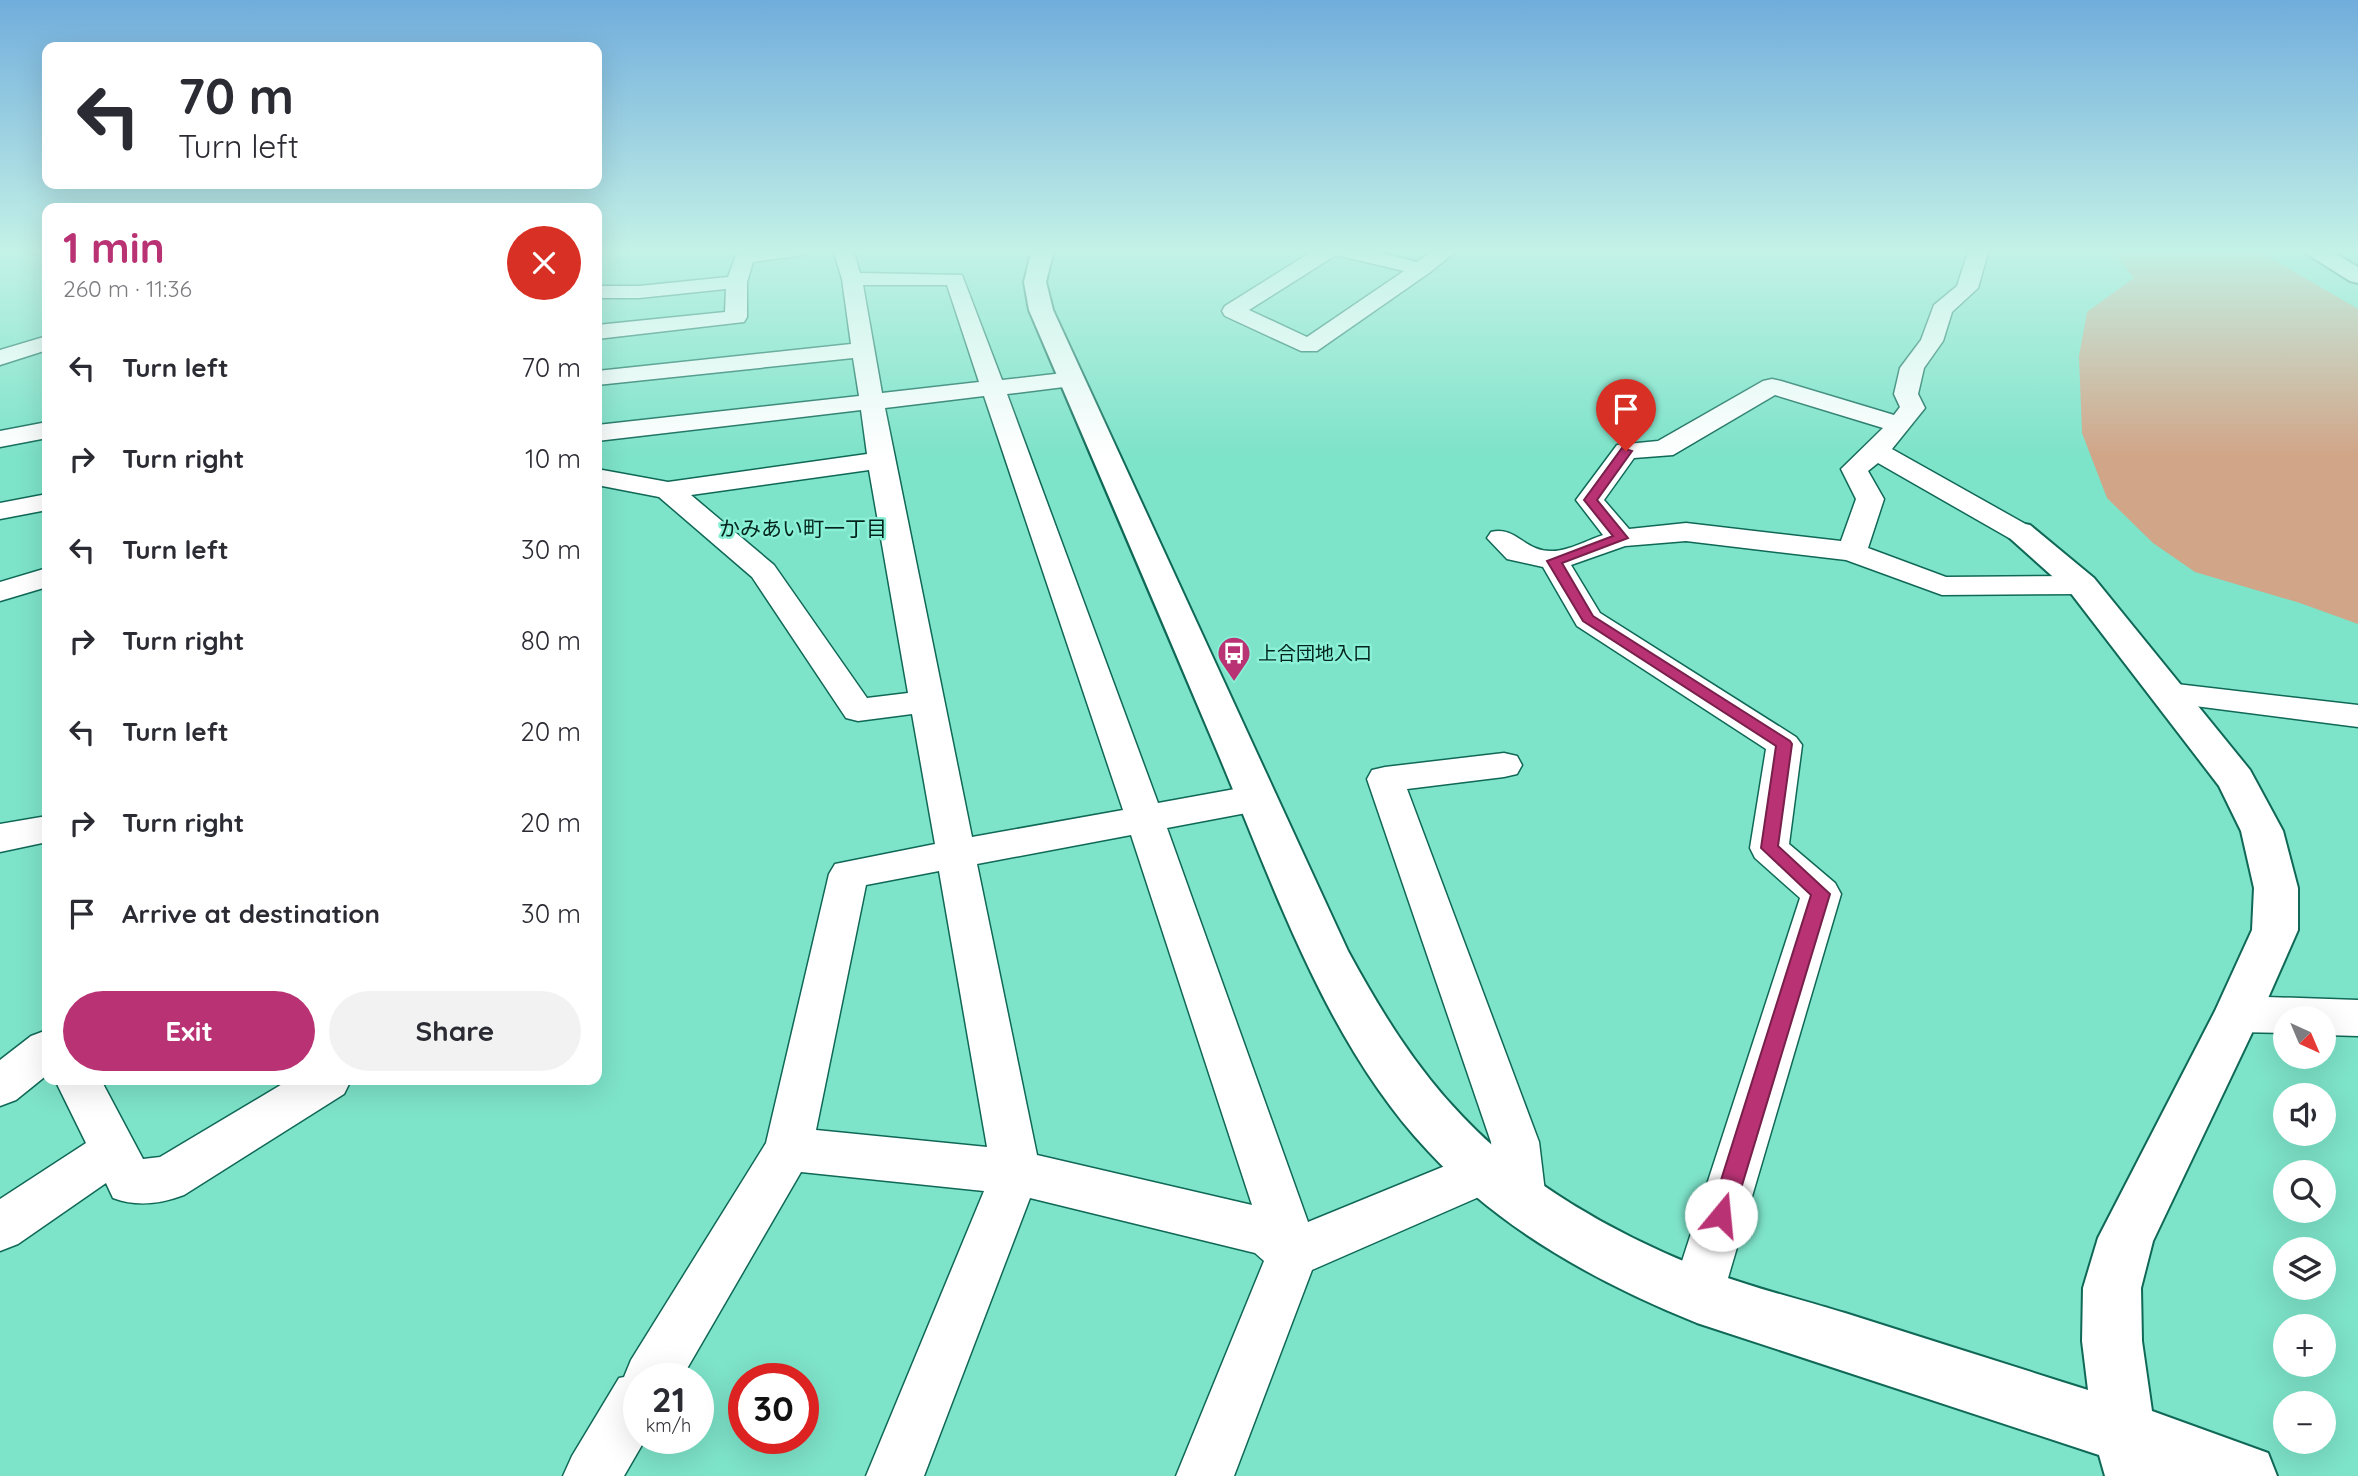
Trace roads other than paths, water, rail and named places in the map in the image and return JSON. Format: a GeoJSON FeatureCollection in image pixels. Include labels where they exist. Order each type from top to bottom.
{"type":"FeatureCollection","features":[{"type":"Feature","properties":{"kind":"main road"},"geometry":{"type":"LineString","coordinates":[[1046,318],[1257,798],[1337,972],[1372,1037],[1404,1087],[1445,1134],[1503,1186],[1584,1241],[1639,1271],[1697,1295],[2130,1454],[2245,1476]]}},
{"type":"Feature","properties":{"kind":"main road"},"geometry":{"type":"LineString","coordinates":[[2019,532],[2082,585],[2236,780],[2262,831],[2276,888],[2275,930],[2238,1014],[2126,1238],[2112,1288],[2112,1341],[2130,1454]]}},
{"type":"Feature","properties":{"kind":"street"},"geometry":{"type":"LineString","coordinates":[[602,331],[728,318]]}},
{"type":"Feature","properties":{"kind":"street"},"geometry":{"type":"LineString","coordinates":[[858,318],[881,460],[1016,1172],[895,1476]]}},
{"type":"Feature","properties":{"kind":"street"},"geometry":{"type":"LineString","coordinates":[[968,318],[1293,1253],[1205,1476]]}},
{"type":"Feature","properties":{"kind":"street"},"geometry":{"type":"LineString","coordinates":[[1248,318],[1308,346],[1350,318]]}},
{"type":"Feature","properties":{"kind":"street"},"geometry":{"type":"LineString","coordinates":[[1852,552],[1870,499],[1854,469],[1877,451],[1913,408],[1906,394],[1912,368],[1932,341],[1939,318]]}},
{"type":"Feature","properties":{"kind":"street"},"geometry":{"type":"LineString","coordinates":[[0,358],[42,345]]}},
{"type":"Feature","properties":{"kind":"street"},"geometry":{"type":"LineString","coordinates":[[602,377],[863,350]]}},
{"type":"Feature","properties":{"kind":"street"},"geometry":{"type":"LineString","coordinates":[[602,432],[1072,379]]}},
{"type":"Feature","properties":{"kind":"street"},"geometry":{"type":"LineString","coordinates":[[1621,538],[1590,500],[1626,451],[1664,449],[1772,386],[1899,425]]}},
{"type":"Feature","properties":{"kind":"street"},"geometry":{"type":"LineString","coordinates":[[0,439],[42,431]]}},
{"type":"Feature","properties":{"kind":"street"},"geometry":{"type":"LineString","coordinates":[[1877,451],[2019,532]]}},
{"type":"Feature","properties":{"kind":"street"},"geometry":{"type":"LineString","coordinates":[[602,478],[668,490],[881,460]]}},
{"type":"Feature","properties":{"kind":"street"},"geometry":{"type":"LineString","coordinates":[[668,490],[763,571],[858,710],[928,701]]}},
{"type":"Feature","properties":{"kind":"street"},"geometry":{"type":"LineString","coordinates":[[0,511],[42,503]]}},
{"type":"Feature","properties":{"kind":"street"},"geometry":{"type":"LineString","coordinates":[[1501,538],[1517,553],[1554,561],[1621,538],[1686,532],[1852,552],[1942,586],[2082,585]]}},
{"type":"Feature","properties":{"kind":"street"},"geometry":{"type":"LineString","coordinates":[[1554,561],[1588,618],[1784,744],[1769,848],[1821,894],[1697,1295]]}},
{"type":"Feature","properties":{"kind":"street"},"geometry":{"type":"LineString","coordinates":[[0,592],[42,579]]}},
{"type":"Feature","properties":{"kind":"street"},"geometry":{"type":"LineString","coordinates":[[2168,694],[2358,716]]}},
{"type":"Feature","properties":{"kind":"street"},"geometry":{"type":"LineString","coordinates":[[1293,1253],[1503,1186],[1515,1142],[1385,779],[1504,765]]}},
{"type":"Feature","properties":{"kind":"street"},"geometry":{"type":"LineString","coordinates":[[660,1363],[788,1149],[849,874],[1257,798]]}},
{"type":"Feature","properties":{"kind":"street"},"geometry":{"type":"LineString","coordinates":[[0,838],[42,830]]}},
{"type":"Feature","properties":{"kind":"street"},"geometry":{"type":"LineString","coordinates":[[2238,1014],[2358,1018]]}},
{"type":"Feature","properties":{"kind":"street"},"geometry":{"type":"LineString","coordinates":[[0,1086],[42,1053]]}},
{"type":"Feature","properties":{"kind":"street"},"geometry":{"type":"LineString","coordinates":[[80,1085],[130,1182],[167,1179],[320,1085]]}},
{"type":"Feature","properties":{"kind":"street"},"geometry":{"type":"LineString","coordinates":[[788,1149],[1016,1172],[1269,1233],[1293,1253]]}},
{"type":"Feature","properties":{"kind":"street"},"geometry":{"type":"LineString","coordinates":[[0,1227],[113,1150]]}},
{"type":"Feature","properties":{"kind":"street"},"geometry":{"type":"LineString","coordinates":[[592,1476],[623,1425]]}},
{"type":"Feature","properties":{"kind":"place","name":"上合団地入口"},"geometry":{"type":"Point","coordinates":[1234,683]}},
{"type":"Feature","properties":{"kind":"district","name":"かみあい町一丁目"},"geometry":{"type":"Point","coordinates":[803,528]}}]}
